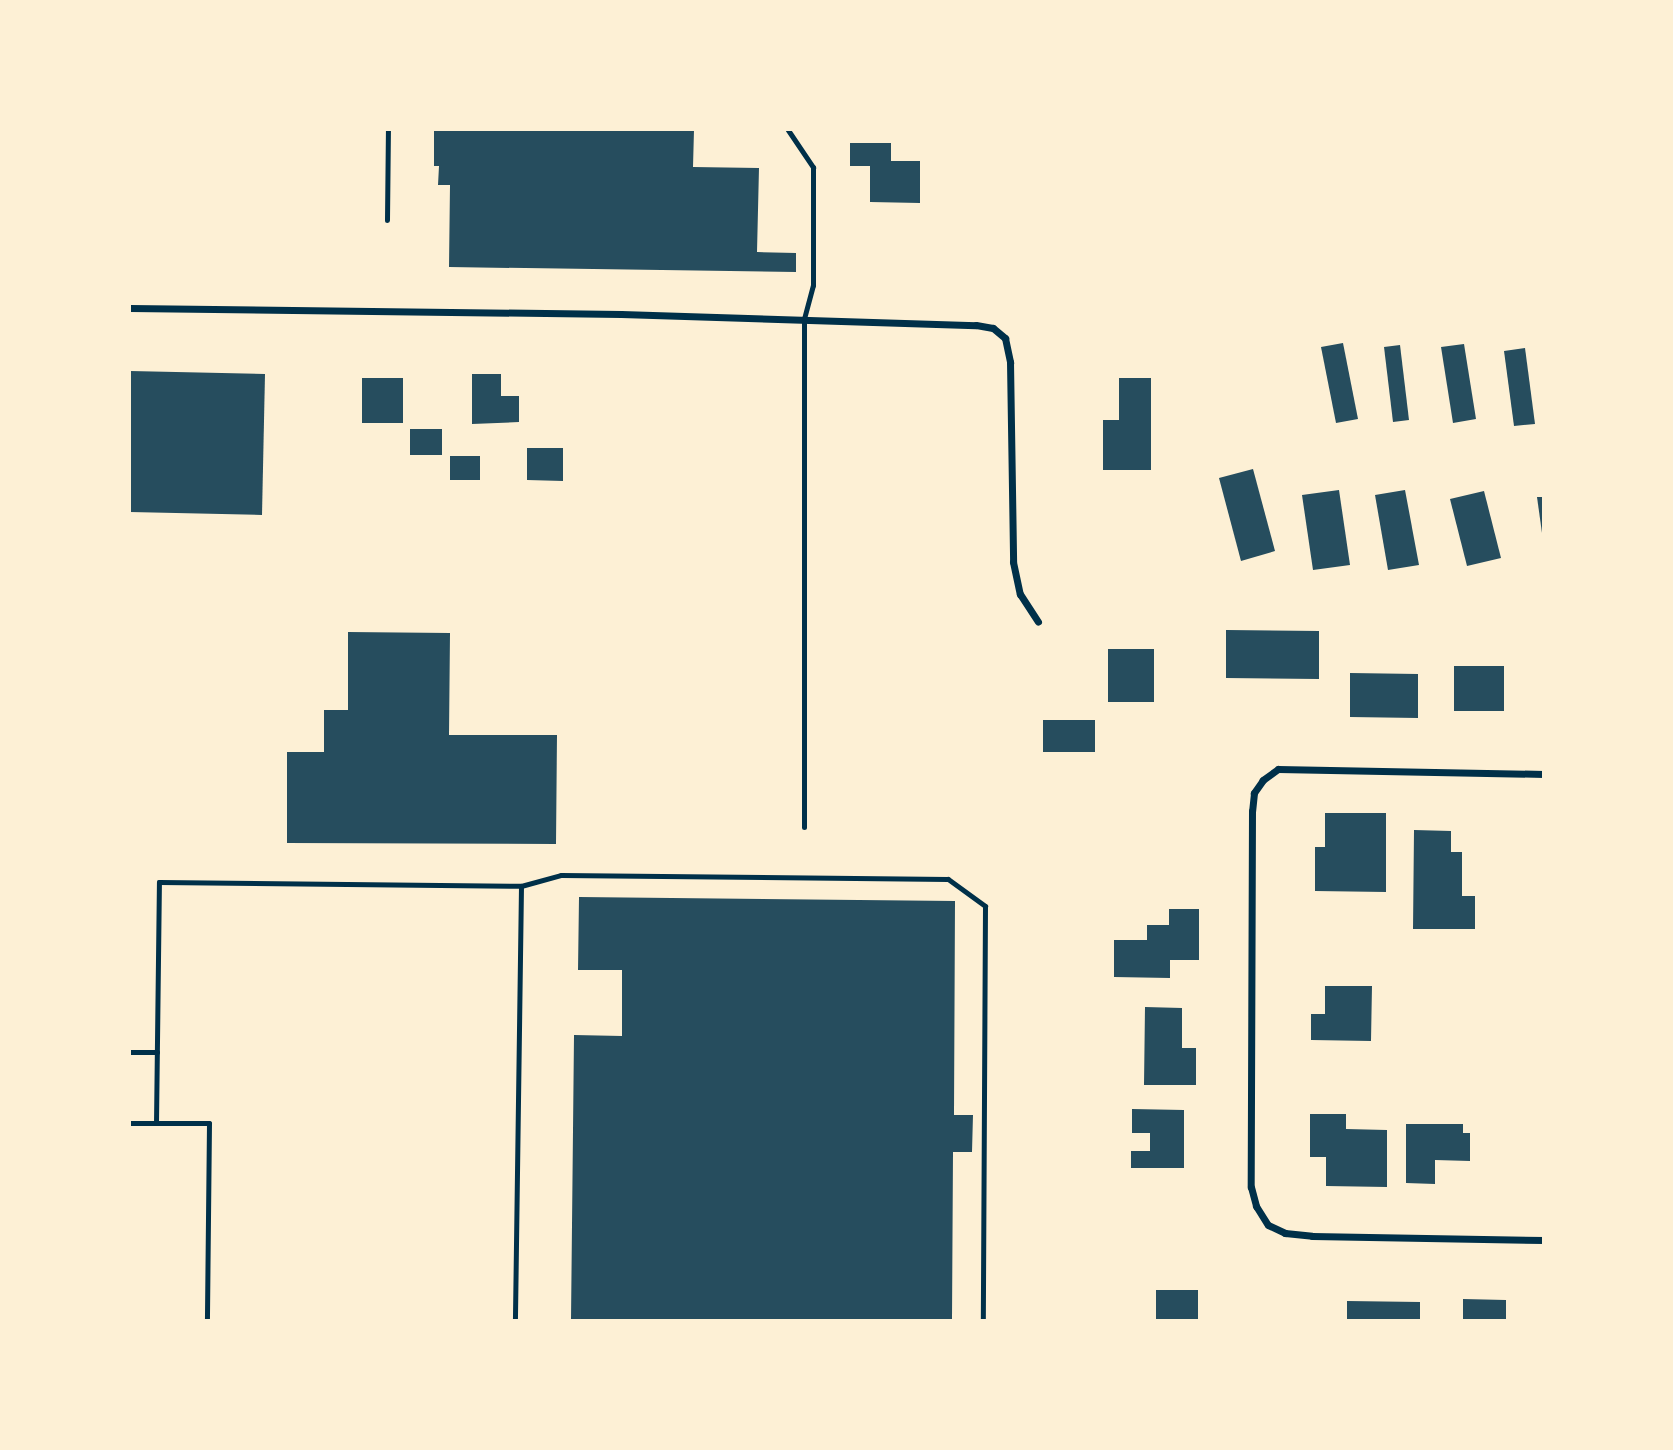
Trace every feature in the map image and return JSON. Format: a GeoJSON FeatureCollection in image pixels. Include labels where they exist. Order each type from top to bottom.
{"type":"FeatureCollection","features":[{"type":"Feature","properties":{"kind":"street"},"geometry":{"type":"LineString","coordinates":[[130,308],[804,319],[976,325],[993,328],[1005,338],[1010,362],[1013,562],[1020,594],[1038,622]]}},
{"type":"Feature","properties":{"kind":"street"},"geometry":{"type":"LineString","coordinates":[[1544,774],[1278,769],[1263,780],[1254,793],[1252,811],[1251,1187],[1256,1206],[1268,1225],[1285,1233],[1312,1236],[1544,1240]]}},
{"type":"Feature","properties":{"kind":"lane"},"geometry":{"type":"LineString","coordinates":[[387,220],[388,130]]}},
{"type":"Feature","properties":{"kind":"lane"},"geometry":{"type":"LineString","coordinates":[[788,130],[813,167],[813,285],[804,319],[804,827]]}},
{"type":"Feature","properties":{"kind":"lane"},"geometry":{"type":"LineString","coordinates":[[156,1123],[159,881],[521,886],[561,875],[948,879],[985,906],[983,1321]]}},
{"type":"Feature","properties":{"kind":"lane"},"geometry":{"type":"LineString","coordinates":[[515,1321],[521,886]]}},
{"type":"Feature","properties":{"kind":"lane"},"geometry":{"type":"LineString","coordinates":[[130,1052],[157,1052]]}},
{"type":"Feature","properties":{"kind":"lane"},"geometry":{"type":"LineString","coordinates":[[130,1122],[209,1123],[207,1321]]}},
{"type":"Feature","properties":{"kind":"building"},"geometry":{"type":"Polygon","coordinates":[[[434,130],[694,130],[693,167],[759,168],[757,252],[796,253],[796,272],[449,267],[450,185],[438,185],[439,166],[434,166],[434,130]]]}},
{"type":"Feature","properties":{"kind":"building"},"geometry":{"type":"Polygon","coordinates":[[[850,143],[891,143],[891,161],[920,161],[920,203],[870,202],[870,166],[850,166],[850,143]]]}},
{"type":"Feature","properties":{"kind":"building"},"geometry":{"type":"Polygon","coordinates":[[[1343,343],[1358,419],[1336,423],[1321,347],[1343,343]]]}},
{"type":"Feature","properties":{"kind":"building"},"geometry":{"type":"Polygon","coordinates":[[[1464,344],[1476,419],[1453,423],[1441,347],[1464,344]]]}},
{"type":"Feature","properties":{"kind":"building"},"geometry":{"type":"Polygon","coordinates":[[[1400,345],[1409,420],[1393,422],[1384,347],[1400,345]]]}},
{"type":"Feature","properties":{"kind":"building"},"geometry":{"type":"Polygon","coordinates":[[[1525,348],[1535,424],[1514,426],[1504,351],[1525,348]]]}},
{"type":"Feature","properties":{"kind":"building"},"geometry":{"type":"Polygon","coordinates":[[[130,371],[265,374],[262,515],[130,512],[130,371]]]}},
{"type":"Feature","properties":{"kind":"building"},"geometry":{"type":"Polygon","coordinates":[[[472,374],[501,374],[501,396],[519,396],[519,422],[472,424],[472,374]]]}},
{"type":"Feature","properties":{"kind":"building"},"geometry":{"type":"Polygon","coordinates":[[[362,378],[403,378],[403,423],[362,423],[362,378]]]}},
{"type":"Feature","properties":{"kind":"building"},"geometry":{"type":"Polygon","coordinates":[[[1119,378],[1151,378],[1151,470],[1103,470],[1103,420],[1119,420],[1119,378]]]}},
{"type":"Feature","properties":{"kind":"building"},"geometry":{"type":"Polygon","coordinates":[[[410,429],[442,429],[442,455],[410,455],[410,429]]]}},
{"type":"Feature","properties":{"kind":"building"},"geometry":{"type":"Polygon","coordinates":[[[527,448],[563,448],[563,481],[527,480],[527,448]]]}},
{"type":"Feature","properties":{"kind":"building"},"geometry":{"type":"Polygon","coordinates":[[[450,456],[480,456],[480,480],[450,480],[450,456]]]}},
{"type":"Feature","properties":{"kind":"building"},"geometry":{"type":"Polygon","coordinates":[[[1253,469],[1275,551],[1241,561],[1219,478],[1253,469]]]}},
{"type":"Feature","properties":{"kind":"building"},"geometry":{"type":"Polygon","coordinates":[[[1339,490],[1350,565],[1313,570],[1302,495],[1339,490]]]}},
{"type":"Feature","properties":{"kind":"building"},"geometry":{"type":"Polygon","coordinates":[[[1405,490],[1419,565],[1388,570],[1375,495],[1405,490]]]}},
{"type":"Feature","properties":{"kind":"building"},"geometry":{"type":"Polygon","coordinates":[[[1484,491],[1501,558],[1467,566],[1450,499],[1484,491]]]}},
{"type":"Feature","properties":{"kind":"building"},"geometry":{"type":"Polygon","coordinates":[[[1537,497],[1544,497],[1544,533],[1542,533],[1537,497]]]}},
{"type":"Feature","properties":{"kind":"building"},"geometry":{"type":"Polygon","coordinates":[[[1226,630],[1319,631],[1319,679],[1226,678],[1226,630]]]}},
{"type":"Feature","properties":{"kind":"building"},"geometry":{"type":"Polygon","coordinates":[[[348,632],[450,633],[449,735],[557,735],[556,844],[287,843],[287,752],[324,752],[324,710],[348,710],[348,632]]]}},
{"type":"Feature","properties":{"kind":"building"},"geometry":{"type":"Polygon","coordinates":[[[1108,649],[1154,649],[1154,702],[1108,702],[1108,649]]]}},
{"type":"Feature","properties":{"kind":"building"},"geometry":{"type":"Polygon","coordinates":[[[1454,666],[1504,666],[1504,711],[1454,711],[1454,666]]]}},
{"type":"Feature","properties":{"kind":"building"},"geometry":{"type":"Polygon","coordinates":[[[1350,673],[1418,674],[1418,718],[1350,717],[1350,673]]]}},
{"type":"Feature","properties":{"kind":"building"},"geometry":{"type":"Polygon","coordinates":[[[1043,720],[1095,720],[1095,752],[1043,752],[1043,720]]]}},
{"type":"Feature","properties":{"kind":"building"},"geometry":{"type":"Polygon","coordinates":[[[1325,813],[1386,813],[1386,892],[1315,891],[1315,847],[1325,847],[1325,813]]]}},
{"type":"Feature","properties":{"kind":"building"},"geometry":{"type":"Polygon","coordinates":[[[1414,830],[1451,831],[1451,852],[1462,852],[1462,896],[1475,896],[1475,929],[1413,929],[1414,830]]]}},
{"type":"Feature","properties":{"kind":"building"},"geometry":{"type":"Polygon","coordinates":[[[579,897],[955,901],[954,1115],[973,1115],[972,1152],[953,1152],[952,1320],[571,1320],[574,1035],[622,1036],[622,970],[578,970],[579,897]]]}},
{"type":"Feature","properties":{"kind":"building"},"geometry":{"type":"Polygon","coordinates":[[[1169,909],[1199,909],[1199,960],[1170,960],[1170,978],[1114,977],[1114,940],[1147,940],[1147,925],[1169,925],[1169,909]]]}},
{"type":"Feature","properties":{"kind":"building"},"geometry":{"type":"Polygon","coordinates":[[[1325,986],[1372,986],[1371,1041],[1311,1040],[1311,1014],[1325,1014],[1325,986]]]}},
{"type":"Feature","properties":{"kind":"building"},"geometry":{"type":"Polygon","coordinates":[[[1145,1007],[1182,1008],[1182,1048],[1196,1048],[1196,1085],[1144,1085],[1145,1007]]]}},
{"type":"Feature","properties":{"kind":"building"},"geometry":{"type":"Polygon","coordinates":[[[1132,1109],[1184,1110],[1184,1168],[1131,1168],[1131,1151],[1150,1151],[1150,1133],[1132,1133],[1132,1109]]]}},
{"type":"Feature","properties":{"kind":"building"},"geometry":{"type":"Polygon","coordinates":[[[1310,1114],[1346,1114],[1346,1129],[1387,1130],[1387,1187],[1326,1186],[1326,1157],[1310,1157],[1310,1114]]]}},
{"type":"Feature","properties":{"kind":"building"},"geometry":{"type":"Polygon","coordinates":[[[1406,1124],[1463,1124],[1463,1133],[1470,1133],[1470,1161],[1435,1160],[1435,1184],[1406,1183],[1406,1124]]]}},
{"type":"Feature","properties":{"kind":"building"},"geometry":{"type":"Polygon","coordinates":[[[1156,1290],[1198,1290],[1198,1320],[1156,1320],[1156,1290]]]}},
{"type":"Feature","properties":{"kind":"building"},"geometry":{"type":"Polygon","coordinates":[[[1463,1299],[1506,1300],[1506,1320],[1463,1320],[1463,1299]]]}},
{"type":"Feature","properties":{"kind":"building"},"geometry":{"type":"Polygon","coordinates":[[[1347,1301],[1420,1302],[1420,1320],[1347,1320],[1347,1301]]]}}]}
